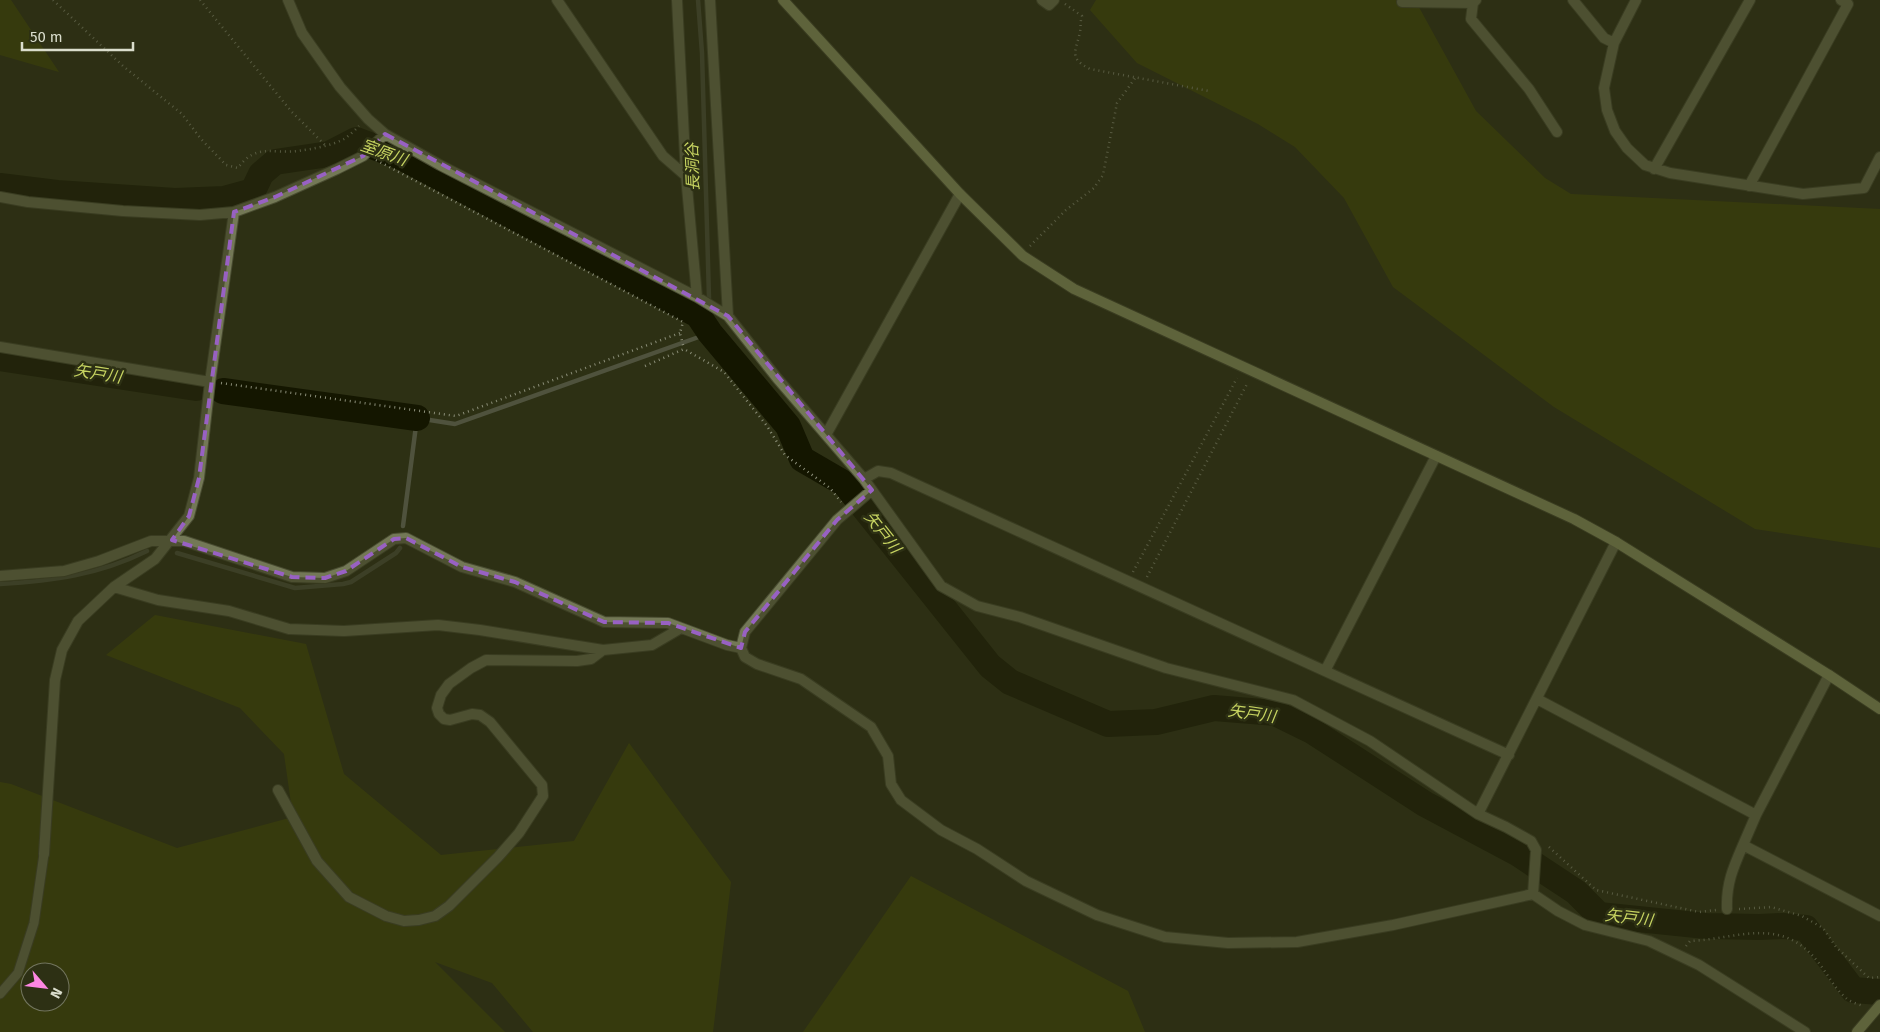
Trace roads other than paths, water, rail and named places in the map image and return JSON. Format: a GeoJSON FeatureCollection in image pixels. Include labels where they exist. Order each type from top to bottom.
{"type":"FeatureCollection","features":[{"type":"Feature","properties":{"kind":"street"},"geometry":{"type":"LineString","coordinates":[[288,0],[302,32],[340,87],[368,119],[385,134],[440,165],[697,297],[723,313],[864,479],[941,586],[977,606],[1020,617],[1166,668],[1293,700],[1370,741],[1478,814],[1506,827],[1533,845],[1533,894]]}},
{"type":"Feature","properties":{"kind":"street"},"geometry":{"type":"LineString","coordinates":[[557,0],[663,156],[686,176]]}},
{"type":"Feature","properties":{"kind":"street"},"geometry":{"type":"LineString","coordinates":[[677,0],[686,176],[697,297]]}},
{"type":"Feature","properties":{"kind":"street"},"geometry":{"type":"LineString","coordinates":[[710,0],[723,313]]}},
{"type":"Feature","properties":{"kind":"street"},"geometry":{"type":"LineString","coordinates":[[782,0],[960,194],[1023,256],[1074,289],[1242,368],[1574,519],[1616,542],[1880,709]]}},
{"type":"Feature","properties":{"kind":"street"},"geometry":{"type":"LineString","coordinates":[[1042,0],[1049,5],[1054,0]]}},
{"type":"Feature","properties":{"kind":"street"},"geometry":{"type":"LineString","coordinates":[[1573,0],[1604,38],[1614,43]]}},
{"type":"Feature","properties":{"kind":"street"},"geometry":{"type":"LineString","coordinates":[[1636,0],[1614,43],[1604,88],[1607,110],[1615,131],[1645,165],[1670,174],[1803,194],[1864,188],[1880,157]]}},
{"type":"Feature","properties":{"kind":"street"},"geometry":{"type":"LineString","coordinates":[[1654,168],[1750,0]]}},
{"type":"Feature","properties":{"kind":"street"},"geometry":{"type":"LineString","coordinates":[[1749,186],[1848,4],[1841,0]]}},
{"type":"Feature","properties":{"kind":"street"},"geometry":{"type":"LineString","coordinates":[[1402,2],[1475,1],[1472,18],[1529,89],[1557,132]]}},
{"type":"Feature","properties":{"kind":"street"},"geometry":{"type":"LineString","coordinates":[[0,197],[28,202],[123,211],[200,215],[234,212],[276,197],[363,156],[385,134]]}},
{"type":"Feature","properties":{"kind":"street"},"geometry":{"type":"LineString","coordinates":[[827,434],[960,194]]}},
{"type":"Feature","properties":{"kind":"street"},"geometry":{"type":"LineString","coordinates":[[44,854],[55,680],[62,650],[78,621],[114,587],[155,559],[172,540],[189,516],[199,478],[210,382],[234,212]]}},
{"type":"Feature","properties":{"kind":"street"},"geometry":{"type":"LineString","coordinates":[[0,347],[210,382]]}},
{"type":"Feature","properties":{"kind":"street"},"geometry":{"type":"LineString","coordinates":[[1325,671],[1436,456]]}},
{"type":"Feature","properties":{"kind":"street"},"geometry":{"type":"LineString","coordinates":[[864,479],[878,471],[891,473],[1509,755]]}},
{"type":"Feature","properties":{"kind":"street"},"geometry":{"type":"LineString","coordinates":[[872,490],[837,520],[745,632],[741,648],[745,657],[757,664],[801,679],[871,728],[888,756],[890,784],[901,800],[940,830],[977,849],[1026,881],[1096,915],[1156,934],[1228,943],[1297,942],[1393,926],[1533,894],[1585,924],[1649,941],[1699,965],[1805,1032]]}},
{"type":"Feature","properties":{"kind":"street"},"geometry":{"type":"LineString","coordinates":[[0,576],[64,571],[99,561],[151,541],[172,540],[184,541],[292,577],[326,578],[346,571],[394,539],[406,538],[462,567],[515,582],[604,622],[668,623],[727,645],[741,648]]}},
{"type":"Feature","properties":{"kind":"street"},"geometry":{"type":"LineString","coordinates":[[1478,814],[1616,542]]}},
{"type":"Feature","properties":{"kind":"street"},"geometry":{"type":"LineString","coordinates":[[114,587],[158,600],[229,612],[289,629],[344,631],[438,625],[602,650],[652,645],[681,628]]}},
{"type":"Feature","properties":{"kind":"street"},"geometry":{"type":"LineString","coordinates":[[278,790],[317,861],[349,897],[386,916],[404,921],[435,916],[449,906],[498,857],[519,833],[543,796],[542,785],[490,722],[480,715],[472,714],[450,720],[444,719],[438,714],[437,708],[441,695],[449,684],[486,660],[577,661],[591,659],[602,650]]}},
{"type":"Feature","properties":{"kind":"street"},"geometry":{"type":"LineString","coordinates":[[1727,909],[1727,890],[1732,872],[1756,815],[1829,675]]}},
{"type":"Feature","properties":{"kind":"street"},"geometry":{"type":"LineString","coordinates":[[1537,699],[1756,815]]}},
{"type":"Feature","properties":{"kind":"street"},"geometry":{"type":"LineString","coordinates":[[1743,845],[1880,916]]}},
{"type":"Feature","properties":{"kind":"street"},"geometry":{"type":"LineString","coordinates":[[1857,1032],[1878,1007]]}},
{"type":"Feature","properties":{"kind":"lane"},"geometry":{"type":"LineString","coordinates":[[0,994],[18,973],[34,923],[44,854]]}},
{"type":"Feature","properties":{"kind":"waterway","name":"長洞谷"},"geometry":{"type":"LineString","coordinates":[[403,526],[417,418],[455,424],[710,333],[702,53],[698,0]]}},
{"type":"Feature","properties":{"kind":"waterway","name":"矢戸川"},"geometry":{"type":"LineString","coordinates":[[0,186],[57,193],[175,201],[224,199],[253,191],[261,174],[275,162],[329,154],[356,140],[401,157],[698,315],[710,333],[788,426],[802,459],[845,484],[990,666],[1010,682],[1108,724],[1156,722],[1214,708],[1275,713],[1312,731],[1425,804],[1517,853],[1576,892],[1599,915],[1706,926],[1783,926],[1806,928],[1853,990],[1880,992]]}},
{"type":"Feature","properties":{"kind":"waterway","name":"矢戸川"},"geometry":{"type":"LineString","coordinates":[[0,358],[196,388]]}},
{"type":"Feature","properties":{"kind":"waterway","name":"矢戸川"},"geometry":{"type":"LineString","coordinates":[[223,391],[417,418]]}},
{"type":"Feature","properties":{"kind":"waterway"},"geometry":{"type":"LineString","coordinates":[[177,553],[295,588],[351,582],[396,553],[400,548]]}},
{"type":"Feature","properties":{"kind":"waterway"},"geometry":{"type":"LineString","coordinates":[[0,584],[57,579],[93,571],[111,566],[147,551]]}},
{"type":"Feature","properties":{"kind":"water label","name":"室原川"},"geometry":{"type":"Point","coordinates":[384,152]}}]}
